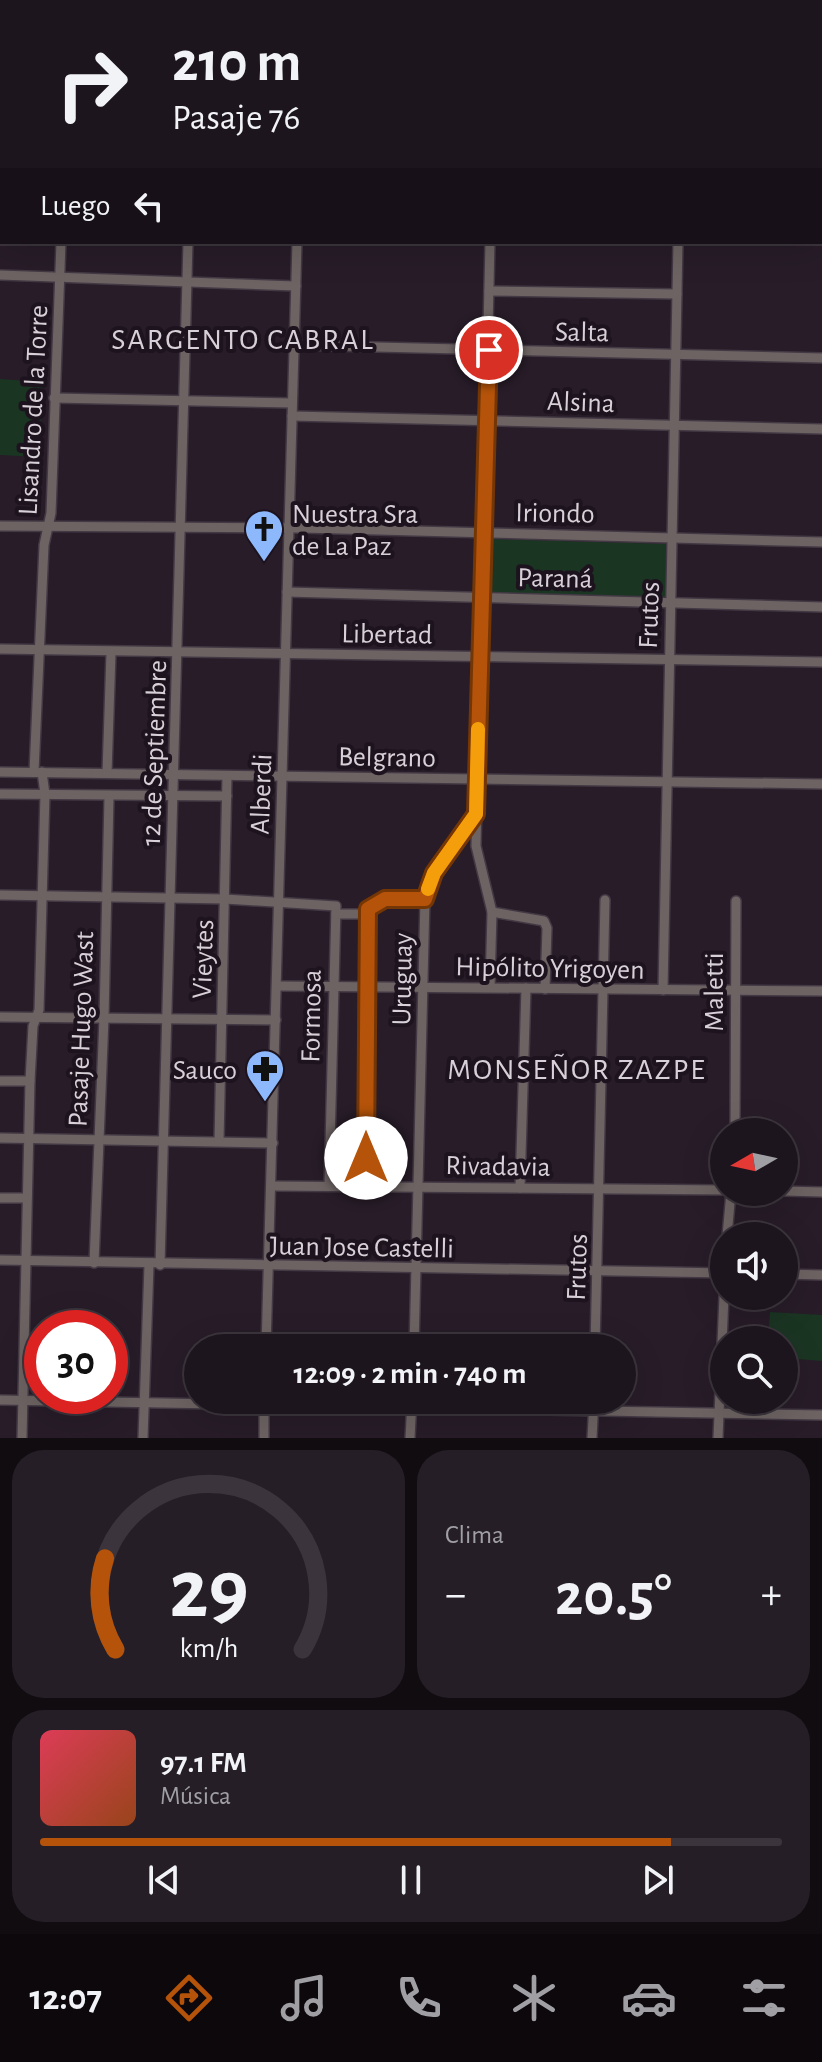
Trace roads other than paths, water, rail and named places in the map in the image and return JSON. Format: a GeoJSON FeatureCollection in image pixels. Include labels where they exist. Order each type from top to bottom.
{"type":"FeatureCollection","features":[{"type":"Feature","properties":{"kind":"street","name":"Lisandro de la Torre"},"geometry":{"type":"LineString","coordinates":[[22,1438],[30,1081],[43,897],[45,794],[38,772],[39,651],[44,545],[49,527],[61,244]]}},
{"type":"Feature","properties":{"kind":"street","name":"12 de Septiembre"},"geometry":{"type":"LineString","coordinates":[[160,1265],[188,244]]}},
{"type":"Feature","properties":{"kind":"street","name":"Alberdi"},"geometry":{"type":"LineString","coordinates":[[267,1334],[297,244]]}},
{"type":"Feature","properties":{"kind":"street"},"geometry":{"type":"LineString","coordinates":[[490,244],[476,814],[477,859],[492,912],[490,987]]}},
{"type":"Feature","properties":{"kind":"street","name":"Frutos"},"geometry":{"type":"LineString","coordinates":[[663,990],[678,244]]}},
{"type":"Feature","properties":{"kind":"street"},"geometry":{"type":"LineString","coordinates":[[0,275],[296,286]]}},
{"type":"Feature","properties":{"kind":"street"},"geometry":{"type":"LineString","coordinates":[[489,291],[677,294]]}},
{"type":"Feature","properties":{"kind":"street","name":"Salta"},"geometry":{"type":"LineString","coordinates":[[294,345],[822,358]]}},
{"type":"Feature","properties":{"kind":"street"},"geometry":{"type":"LineString","coordinates":[[54,398],[292,403]]}},
{"type":"Feature","properties":{"kind":"street","name":"Alsina"},"geometry":{"type":"LineString","coordinates":[[292,416],[822,429]]}},
{"type":"Feature","properties":{"kind":"street","name":"Iriondo"},"geometry":{"type":"LineString","coordinates":[[0,526],[483,532],[822,542]]}},
{"type":"Feature","properties":{"kind":"street","name":"Paraná"},"geometry":{"type":"LineString","coordinates":[[287,592],[822,607]]}},
{"type":"Feature","properties":{"kind":"street","name":"Libertad"},"geometry":{"type":"LineString","coordinates":[[0,649],[822,662]]}},
{"type":"Feature","properties":{"kind":"street"},"geometry":{"type":"LineString","coordinates":[[107,773],[111,653]]}},
{"type":"Feature","properties":{"kind":"street","name":"Belgrano"},"geometry":{"type":"LineString","coordinates":[[0,772],[822,784]]}},
{"type":"Feature","properties":{"kind":"street","name":"Vieytes"},"geometry":{"type":"LineString","coordinates":[[219,1141],[227,777]]}},
{"type":"Feature","properties":{"kind":"street"},"geometry":{"type":"LineString","coordinates":[[0,794],[227,796]]}},
{"type":"Feature","properties":{"kind":"street","name":"Pasaje Hugo Wast"},"geometry":{"type":"LineString","coordinates":[[94,1263],[109,797]]}},
{"type":"Feature","properties":{"kind":"street","name":"Uruguay"},"geometry":{"type":"LineString","coordinates":[[415,1334],[425,899],[434,873],[476,814]]}},
{"type":"Feature","properties":{"kind":"street"},"geometry":{"type":"LineString","coordinates":[[0,895],[279,901],[333,904],[336,914],[367,914]]}},
{"type":"Feature","properties":{"kind":"street"},"geometry":{"type":"LineString","coordinates":[[365,1186],[368,909],[380,900],[425,899]]}},
{"type":"Feature","properties":{"kind":"street","name":"Frutos"},"geometry":{"type":"LineString","coordinates":[[595,1334],[606,990],[605,900]]}},
{"type":"Feature","properties":{"kind":"street","name":"Maletti"},"geometry":{"type":"LineString","coordinates":[[735,1118],[736,901]]}},
{"type":"Feature","properties":{"kind":"street"},"geometry":{"type":"LineString","coordinates":[[492,912],[544,921],[547,928],[545,989]]}},
{"type":"Feature","properties":{"kind":"street","name":"Formosa"},"geometry":{"type":"LineString","coordinates":[[329,1186],[333,922],[336,914]]}},
{"type":"Feature","properties":{"kind":"street","name":"Hipólito Yrigoyen"},"geometry":{"type":"LineString","coordinates":[[278,986],[822,991]]}},
{"type":"Feature","properties":{"kind":"street"},"geometry":{"type":"LineString","coordinates":[[520,1188],[526,988]]}},
{"type":"Feature","properties":{"kind":"street"},"geometry":{"type":"LineString","coordinates":[[0,1017],[276,1020]]}},
{"type":"Feature","properties":{"kind":"street"},"geometry":{"type":"LineString","coordinates":[[0,1081],[30,1081]]}},
{"type":"Feature","properties":{"kind":"street"},"geometry":{"type":"LineString","coordinates":[[0,1138],[273,1143]]}},
{"type":"Feature","properties":{"kind":"street","name":"Rivadavia"},"geometry":{"type":"LineString","coordinates":[[272,1186],[710,1190]]}},
{"type":"Feature","properties":{"kind":"street"},"geometry":{"type":"LineString","coordinates":[[798,1191],[822,1192]]}},
{"type":"Feature","properties":{"kind":"street"},"geometry":{"type":"LineString","coordinates":[[0,1198],[26,1198]]}},
{"type":"Feature","properties":{"kind":"street","name":"Juan Jose Castelli"},"geometry":{"type":"LineString","coordinates":[[0,1260],[710,1273]]}},
{"type":"Feature","properties":{"kind":"street"},"geometry":{"type":"LineString","coordinates":[[143,1438],[149,1265]]}},
{"type":"Feature","properties":{"kind":"street"},"geometry":{"type":"LineString","coordinates":[[798,1274],[822,1275]]}},
{"type":"Feature","properties":{"kind":"street"},"geometry":{"type":"LineString","coordinates":[[0,1400],[184,1403]]}},
{"type":"Feature","properties":{"kind":"street"},"geometry":{"type":"LineString","coordinates":[[636,1407],[710,1411]]}},
{"type":"Feature","properties":{"kind":"street"},"geometry":{"type":"LineString","coordinates":[[264,1414],[264,1438]]}},
{"type":"Feature","properties":{"kind":"street"},"geometry":{"type":"LineString","coordinates":[[410,1438],[411,1414]]}},
{"type":"Feature","properties":{"kind":"street"},"geometry":{"type":"LineString","coordinates":[[592,1438],[593,1414]]}},
{"type":"Feature","properties":{"kind":"street"},"geometry":{"type":"LineString","coordinates":[[718,1438],[719,1414]]}},
{"type":"Feature","properties":{"kind":"street"},"geometry":{"type":"LineString","coordinates":[[788,1414],[822,1415]]}},
{"type":"Feature","properties":{"kind":"place","name":"Nuestra Sra de La Paz"},"geometry":{"type":"Point","coordinates":[264,563]}},
{"type":"Feature","properties":{"kind":"place","name":"Sauco"},"geometry":{"type":"Point","coordinates":[265,1103]}},
{"type":"Feature","properties":{"kind":"district","name":"SARGENTO CABRAL"},"geometry":{"type":"Point","coordinates":[243,339]}},
{"type":"Feature","properties":{"kind":"district","name":"MONSEÑOR ZAZPE"},"geometry":{"type":"Point","coordinates":[577,1069]}}]}
